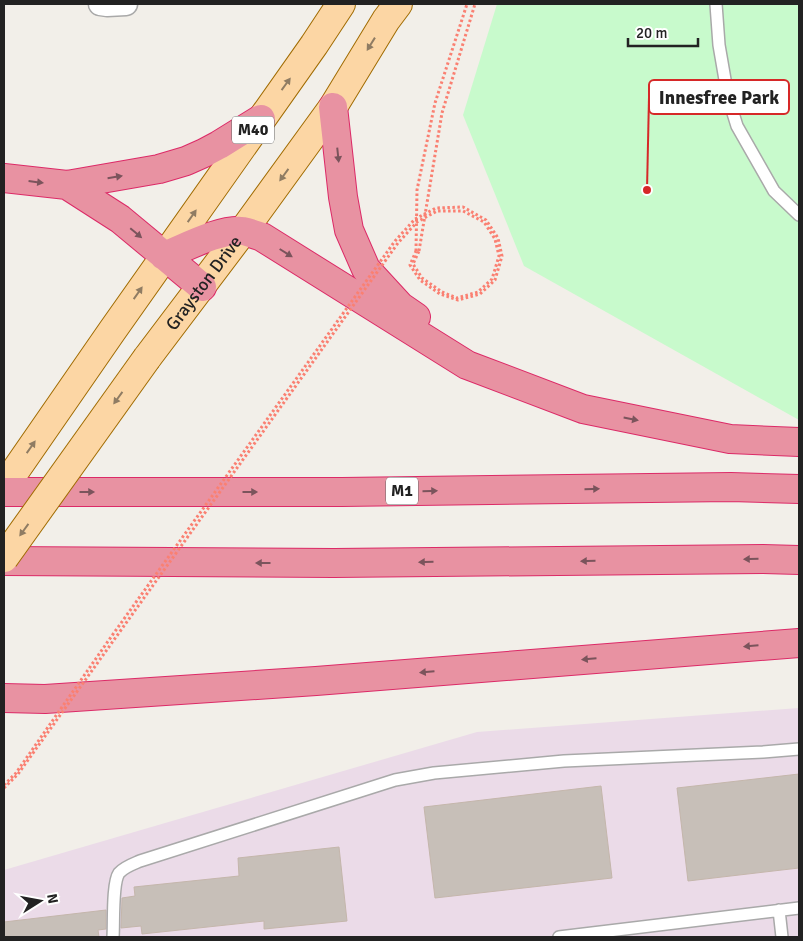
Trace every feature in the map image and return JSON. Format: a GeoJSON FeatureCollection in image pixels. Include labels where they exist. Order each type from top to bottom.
{"type":"FeatureCollection","features":[{"type":"Feature","properties":{"kind":"highway"},"geometry":{"type":"LineString","coordinates":[[333,107],[343,197],[350,230],[366,269],[400,306],[443,337],[583,409]]}},
{"type":"Feature","properties":{"kind":"highway"},"geometry":{"type":"LineString","coordinates":[[4,178],[67,185],[173,166],[220,145],[261,119]]}},
{"type":"Feature","properties":{"kind":"highway"},"geometry":{"type":"LineString","coordinates":[[67,185],[120,219],[202,287]]}},
{"type":"Feature","properties":{"kind":"highway"},"geometry":{"type":"LineString","coordinates":[[164,256],[214,235],[243,231],[262,238],[466,365],[583,409],[730,438],[799,442]]}},
{"type":"Feature","properties":{"kind":"highway","name":"M1"},"geometry":{"type":"LineString","coordinates":[[4,492],[342,492],[731,487],[799,489]]}},
{"type":"Feature","properties":{"kind":"highway"},"geometry":{"type":"LineString","coordinates":[[4,560],[344,563],[799,560]]}},
{"type":"Feature","properties":{"kind":"highway"},"geometry":{"type":"LineString","coordinates":[[4,698],[45,699],[316,681],[799,642]]}},
{"type":"Feature","properties":{"kind":"highway"},"geometry":{"type":"LineString","coordinates":[[4,713],[316,681]]}},
{"type":"Feature","properties":{"kind":"main road","name":"M40"},"geometry":{"type":"LineString","coordinates":[[4,487],[341,4]]}},
{"type":"Feature","properties":{"kind":"main road","name":"Grayston Drive"},"geometry":{"type":"LineString","coordinates":[[4,560],[147,358],[202,287],[333,107],[386,20],[398,4]]}},
{"type":"Feature","properties":{"kind":"street"},"geometry":{"type":"LineString","coordinates":[[100,4],[107,6],[126,4]]}},
{"type":"Feature","properties":{"kind":"lane"},"geometry":{"type":"LineString","coordinates":[[716,4],[719,45],[728,97],[737,126],[774,191],[799,215]]}},
{"type":"Feature","properties":{"kind":"lane"},"geometry":{"type":"LineString","coordinates":[[113,937],[115,884],[119,873],[127,867],[140,861],[395,780],[434,773],[564,761],[799,749]]}},
{"type":"Feature","properties":{"kind":"lane"},"geometry":{"type":"LineString","coordinates":[[559,937],[799,908]]}},
{"type":"Feature","properties":{"kind":"lane"},"geometry":{"type":"LineString","coordinates":[[779,910],[782,937]]}},
{"type":"Feature","properties":{"kind":"path"},"geometry":{"type":"LineString","coordinates":[[417,251],[417,190],[434,103],[467,4]]}},
{"type":"Feature","properties":{"kind":"path"},"geometry":{"type":"LineString","coordinates":[[4,787],[18,774],[398,243],[417,222],[437,211],[462,211],[484,222],[495,239],[498,256],[492,279],[478,292],[457,298],[442,292],[422,278],[413,264],[417,251],[442,113],[475,4]]}},
{"type":"Feature","properties":{"kind":"shaded area"},"geometry":{"type":"Polygon","coordinates":[[[799,708],[799,937],[4,937],[4,870],[477,732],[799,708]]]}},
{"type":"Feature","properties":{"kind":"green space"},"geometry":{"type":"Polygon","coordinates":[[[497,4],[799,4],[799,420],[524,266],[463,115],[497,4]]]}},
{"type":"Feature","properties":{"kind":"building"},"geometry":{"type":"Polygon","coordinates":[[[799,774],[799,868],[688,881],[677,788],[799,774]]]}},
{"type":"Feature","properties":{"kind":"building"},"geometry":{"type":"Polygon","coordinates":[[[601,786],[612,878],[435,898],[424,807],[601,786]]]}},
{"type":"Feature","properties":{"kind":"building"},"geometry":{"type":"Polygon","coordinates":[[[339,847],[347,921],[264,929],[264,921],[142,934],[141,926],[121,928],[122,898],[135,896],[134,887],[239,876],[238,858],[339,847]]]}},
{"type":"Feature","properties":{"kind":"building"},"geometry":{"type":"Polygon","coordinates":[[[106,910],[106,929],[98,930],[99,937],[4,937],[4,922],[106,910]]]}},
{"type":"Feature","properties":{"kind":"place","name":"Innesfree Park"},"geometry":{"type":"Point","coordinates":[647,190]}}]}
